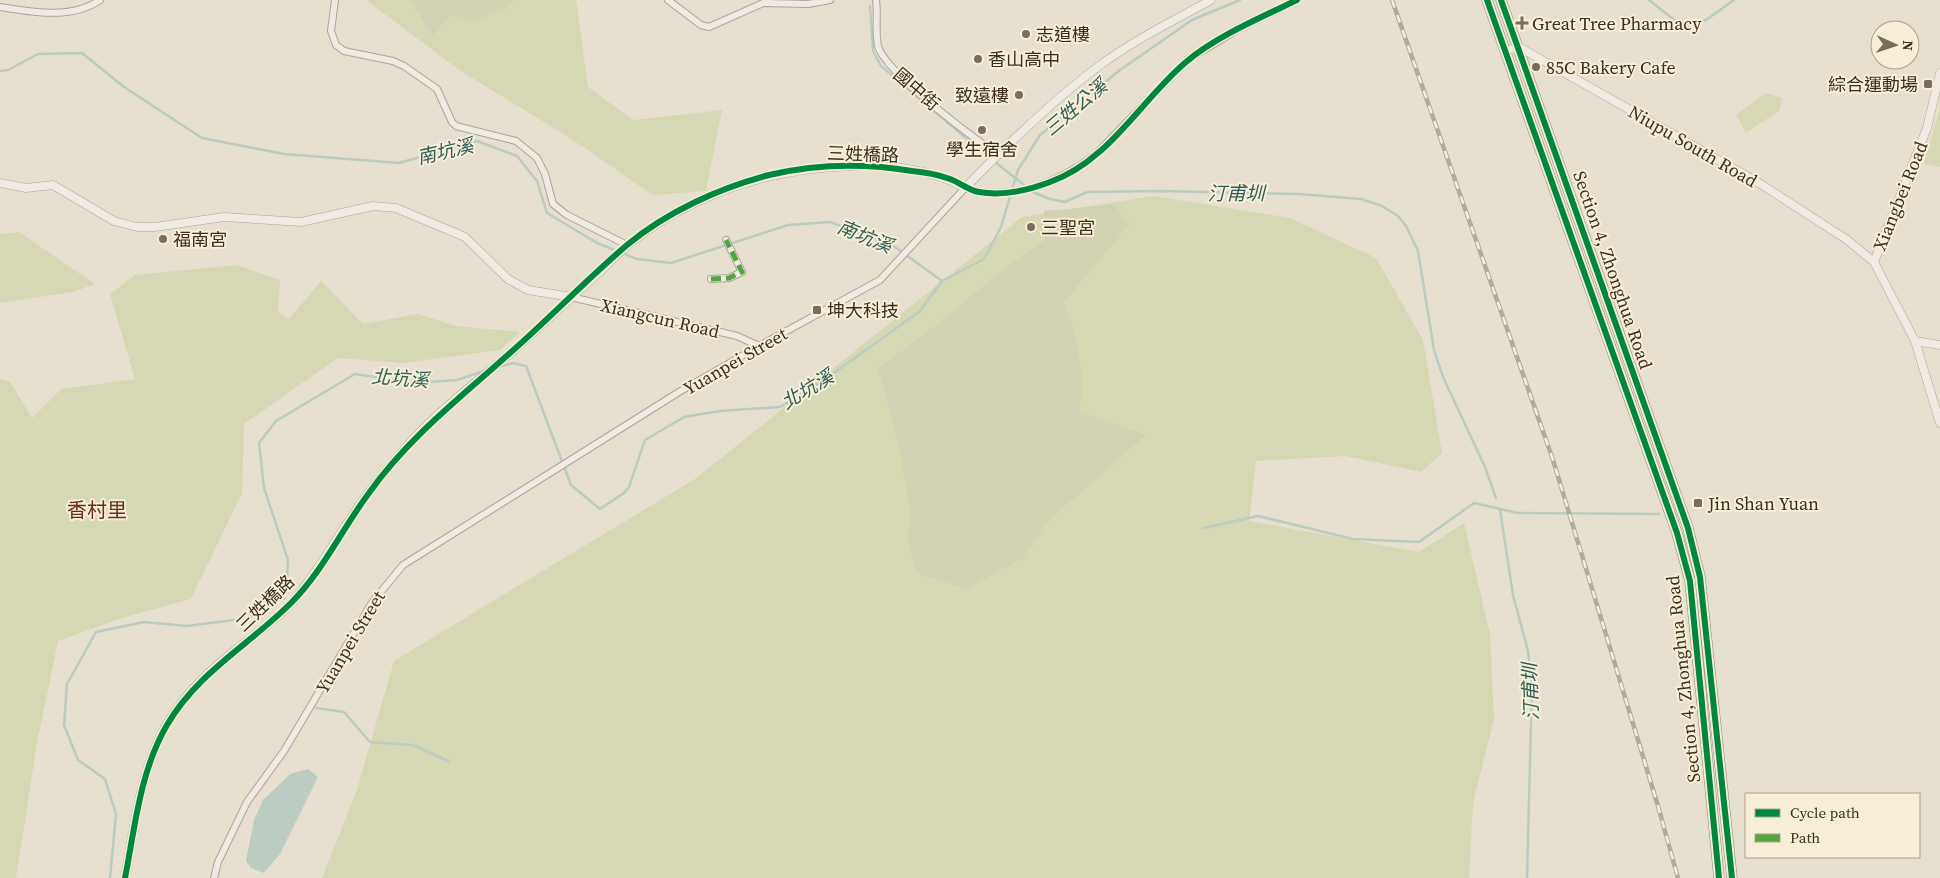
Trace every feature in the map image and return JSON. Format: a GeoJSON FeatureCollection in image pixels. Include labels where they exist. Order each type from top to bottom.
{"type":"FeatureCollection","features":[{"type":"Feature","properties":{"kind":"main road","name":"Section 4, Zhonghua Road"},"geometry":{"type":"LineString","coordinates":[[1487,0],[1695,579],[1719,878]]}},
{"type":"Feature","properties":{"kind":"main road","name":"Section 4, Zhonghua Road"},"geometry":{"type":"LineString","coordinates":[[1501,0],[1520,47],[1688,528],[1732,878]]}},
{"type":"Feature","properties":{"kind":"street"},"geometry":{"type":"LineString","coordinates":[[0,7],[41,13],[75,12],[88,8],[100,0]]}},
{"type":"Feature","properties":{"kind":"street"},"geometry":{"type":"LineString","coordinates":[[335,0],[331,31],[336,45],[344,51],[393,61],[404,66],[437,89],[452,122],[456,126],[516,141],[536,158],[545,174],[553,204],[567,215],[627,245]]}},
{"type":"Feature","properties":{"kind":"street"},"geometry":{"type":"LineString","coordinates":[[670,1],[701,25],[708,27],[766,1],[808,4],[830,0]]}},
{"type":"Feature","properties":{"kind":"street","name":"國中街"},"geometry":{"type":"LineString","coordinates":[[876,0],[878,45],[884,59],[897,73],[972,137],[999,155]]}},
{"type":"Feature","properties":{"kind":"street"},"geometry":{"type":"LineString","coordinates":[[966,188],[999,155],[1099,66],[1138,40],[1211,0]]}},
{"type":"Feature","properties":{"kind":"street","name":"三姓橋路"},"geometry":{"type":"LineString","coordinates":[[125,878],[137,809],[151,759],[164,730],[180,703],[227,656],[258,633],[294,601],[329,554],[369,492],[418,434],[513,351],[627,245],[677,212],[723,190],[790,172],[819,167],[866,165],[915,171],[952,179],[966,188],[978,192],[992,193],[1020,191],[1052,181],[1095,155],[1187,60],[1237,30],[1297,0]]}},
{"type":"Feature","properties":{"kind":"street"},"geometry":{"type":"LineString","coordinates":[[1504,51],[1520,47]]}},
{"type":"Feature","properties":{"kind":"street","name":"Niupu South Road"},"geometry":{"type":"LineString","coordinates":[[1520,47],[1760,183],[1846,239],[1874,262]]}},
{"type":"Feature","properties":{"kind":"street","name":"Xiangbei Road"},"geometry":{"type":"LineString","coordinates":[[1874,262],[1927,128],[1940,73]]}},
{"type":"Feature","properties":{"kind":"street","name":"Xiangcun Road"},"geometry":{"type":"LineString","coordinates":[[0,184],[26,188],[53,185],[114,221],[137,227],[155,227],[224,217],[301,222],[373,206],[396,208],[465,237],[508,279],[528,290],[571,297],[737,336],[759,346]]}},
{"type":"Feature","properties":{"kind":"street","name":"Yuanpei Street"},"geometry":{"type":"LineString","coordinates":[[214,878],[218,862],[247,802],[284,751],[371,604],[403,565],[759,346],[880,280],[898,263],[939,214],[966,188]]}},
{"type":"Feature","properties":{"kind":"street"},"geometry":{"type":"LineString","coordinates":[[711,279],[729,278],[742,272],[726,240]]}},
{"type":"Feature","properties":{"kind":"street"},"geometry":{"type":"LineString","coordinates":[[1874,262],[1915,341],[1940,423]]}},
{"type":"Feature","properties":{"kind":"street"},"geometry":{"type":"LineString","coordinates":[[1915,341],[1940,345]]}},
{"type":"Feature","properties":{"kind":"green space"},"geometry":{"type":"Polygon","coordinates":[[[366,0],[576,0],[588,87],[633,120],[722,110],[706,191],[653,195],[570,138],[459,70],[366,0]]]}},
{"type":"Feature","properties":{"kind":"green space"},"geometry":{"type":"Polygon","coordinates":[[[411,0],[513,0],[505,9],[470,22],[453,14],[432,36],[411,0]]]}},
{"type":"Feature","properties":{"kind":"green space"},"geometry":{"type":"Polygon","coordinates":[[[1766,93],[1782,98],[1780,110],[1746,133],[1736,115],[1766,93]]]}},
{"type":"Feature","properties":{"kind":"green space"},"geometry":{"type":"Polygon","coordinates":[[[1940,107],[1940,167],[1924,164],[1940,107]]]}},
{"type":"Feature","properties":{"kind":"green space"},"geometry":{"type":"Polygon","coordinates":[[[1153,196],[1290,218],[1376,258],[1423,340],[1442,453],[1421,472],[1346,456],[1256,461],[1249,521],[1419,552],[1464,523],[1490,634],[1494,720],[1473,803],[1469,878],[322,878],[357,790],[394,661],[695,479],[1022,217],[1153,196]]]}},
{"type":"Feature","properties":{"kind":"green space"},"geometry":{"type":"Polygon","coordinates":[[[1114,205],[1129,225],[1064,302],[1076,338],[1082,374],[1080,412],[1146,435],[1047,522],[1023,558],[967,589],[917,573],[907,541],[911,513],[898,440],[878,369],[944,319],[1004,269],[1045,240],[1044,211],[1114,205]]]}},
{"type":"Feature","properties":{"kind":"green space"},"geometry":{"type":"Polygon","coordinates":[[[19,232],[95,284],[73,292],[0,303],[0,234],[19,232]]]}},
{"type":"Feature","properties":{"kind":"green space"},"geometry":{"type":"Polygon","coordinates":[[[237,265],[280,280],[278,312],[289,319],[321,281],[363,324],[418,314],[456,326],[520,332],[500,350],[403,363],[338,358],[244,424],[242,493],[191,599],[125,617],[58,641],[37,743],[16,878],[0,878],[0,379],[10,382],[32,418],[61,389],[135,379],[110,294],[135,275],[237,265]]]}},
{"type":"Feature","properties":{"kind":"shaded area"},"geometry":{"type":"Polygon","coordinates":[[[308,769],[318,777],[280,854],[264,873],[251,868],[246,861],[254,820],[263,800],[290,774],[308,769]]]}},
{"type":"Feature","properties":{"kind":"waterway","name":"北坑溪"},"geometry":{"type":"LineString","coordinates":[[499,367],[513,363],[526,366],[571,485],[600,509],[624,493],[629,487],[645,440],[684,417],[720,411],[780,407],[827,378],[920,311],[942,281],[984,259],[1001,227],[1018,170],[1040,135],[1120,70],[1192,20],[1240,0]]}},
{"type":"Feature","properties":{"kind":"waterway","name":"三姓公溪"},"geometry":{"type":"LineString","coordinates":[[1649,0],[1682,26],[1706,20],[1734,0]]}},
{"type":"Feature","properties":{"kind":"waterway","name":"汀甫圳"},"geometry":{"type":"LineString","coordinates":[[870,6],[873,51],[881,66],[1033,192],[1050,199],[1065,202],[1087,192],[1160,191],[1298,194],[1361,199],[1382,206],[1398,216],[1406,226],[1418,251],[1434,350],[1443,377],[1485,467],[1496,498]]}},
{"type":"Feature","properties":{"kind":"waterway","name":"南坑溪"},"geometry":{"type":"LineString","coordinates":[[0,71],[8,70],[38,54],[82,53],[124,87],[202,138],[284,154],[399,163],[477,141],[517,156],[537,181],[547,213],[597,243],[637,259],[671,263],[788,225],[830,222],[891,244],[942,281]]}},
{"type":"Feature","properties":{"kind":"waterway","name":"北坑溪"},"geometry":{"type":"LineString","coordinates":[[110,878],[116,814],[105,779],[78,760],[64,725],[67,684],[96,632],[144,622],[187,626],[250,618],[286,592],[288,560],[264,488],[259,443],[276,421],[355,374],[413,383],[457,380],[484,371]]}},
{"type":"Feature","properties":{"kind":"waterway"},"geometry":{"type":"LineString","coordinates":[[1204,528],[1258,516],[1353,539],[1419,542],[1474,503],[1518,513],[1659,514]]}},
{"type":"Feature","properties":{"kind":"waterway","name":"汀甫圳"},"geometry":{"type":"LineString","coordinates":[[1500,509],[1513,595],[1528,651],[1532,684],[1527,878]]}},
{"type":"Feature","properties":{"kind":"waterway"},"geometry":{"type":"LineString","coordinates":[[316,708],[344,712],[370,742],[413,745],[450,762]]}},
{"type":"Feature","properties":{"kind":"railway"},"geometry":{"type":"LineString","coordinates":[[1392,0],[1553,460],[1678,878]]}},
{"type":"Feature","properties":{"kind":"marked path"},"geometry":{"type":"LineString","coordinates":[[711,279],[729,278],[742,272],[726,240]]}},
{"type":"Feature","properties":{"kind":"cycle path"},"geometry":{"type":"LineString","coordinates":[[125,878],[144,780],[158,743],[179,707],[208,675],[275,618],[302,591],[323,564],[369,493],[400,454],[612,258],[643,233],[694,202],[750,180],[787,171],[840,166],[894,168],[941,176],[975,191],[988,193],[1015,192],[1050,182],[1071,173],[1107,145],[1170,77],[1198,53],[1239,28],[1297,0]]}},
{"type":"Feature","properties":{"kind":"cycle path"},"geometry":{"type":"LineString","coordinates":[[1487,0],[1677,533],[1690,581],[1719,878]]}},
{"type":"Feature","properties":{"kind":"cycle path"},"geometry":{"type":"LineString","coordinates":[[1501,0],[1688,528],[1700,577],[1732,878]]}},
{"type":"Feature","properties":{"kind":"place","name":"Great Tree Pharmacy"},"geometry":{"type":"Point","coordinates":[1522,23]}},
{"type":"Feature","properties":{"kind":"place","name":"志道樓"},"geometry":{"type":"Point","coordinates":[1026,34]}},
{"type":"Feature","properties":{"kind":"place","name":"香山高中"},"geometry":{"type":"Point","coordinates":[978,59]}},
{"type":"Feature","properties":{"kind":"place","name":"85C Bakery Cafe"},"geometry":{"type":"Point","coordinates":[1536,67]}},
{"type":"Feature","properties":{"kind":"place","name":"綜合運動場"},"geometry":{"type":"Point","coordinates":[1928,84]}},
{"type":"Feature","properties":{"kind":"place","name":"致遠樓"},"geometry":{"type":"Point","coordinates":[1019,95]}},
{"type":"Feature","properties":{"kind":"place","name":"學生宿舍"},"geometry":{"type":"Point","coordinates":[982,130]}},
{"type":"Feature","properties":{"kind":"place","name":"三聖宮"},"geometry":{"type":"Point","coordinates":[1031,227]}},
{"type":"Feature","properties":{"kind":"place","name":"福南宮"},"geometry":{"type":"Point","coordinates":[163,239]}},
{"type":"Feature","properties":{"kind":"place","name":"坤大科技"},"geometry":{"type":"Point","coordinates":[817,310]}},
{"type":"Feature","properties":{"kind":"place","name":"Jin Shan Yuan"},"geometry":{"type":"Point","coordinates":[1698,503]}},
{"type":"Feature","properties":{"kind":"district","name":"香村里"},"geometry":{"type":"Point","coordinates":[97,510]}}]}
